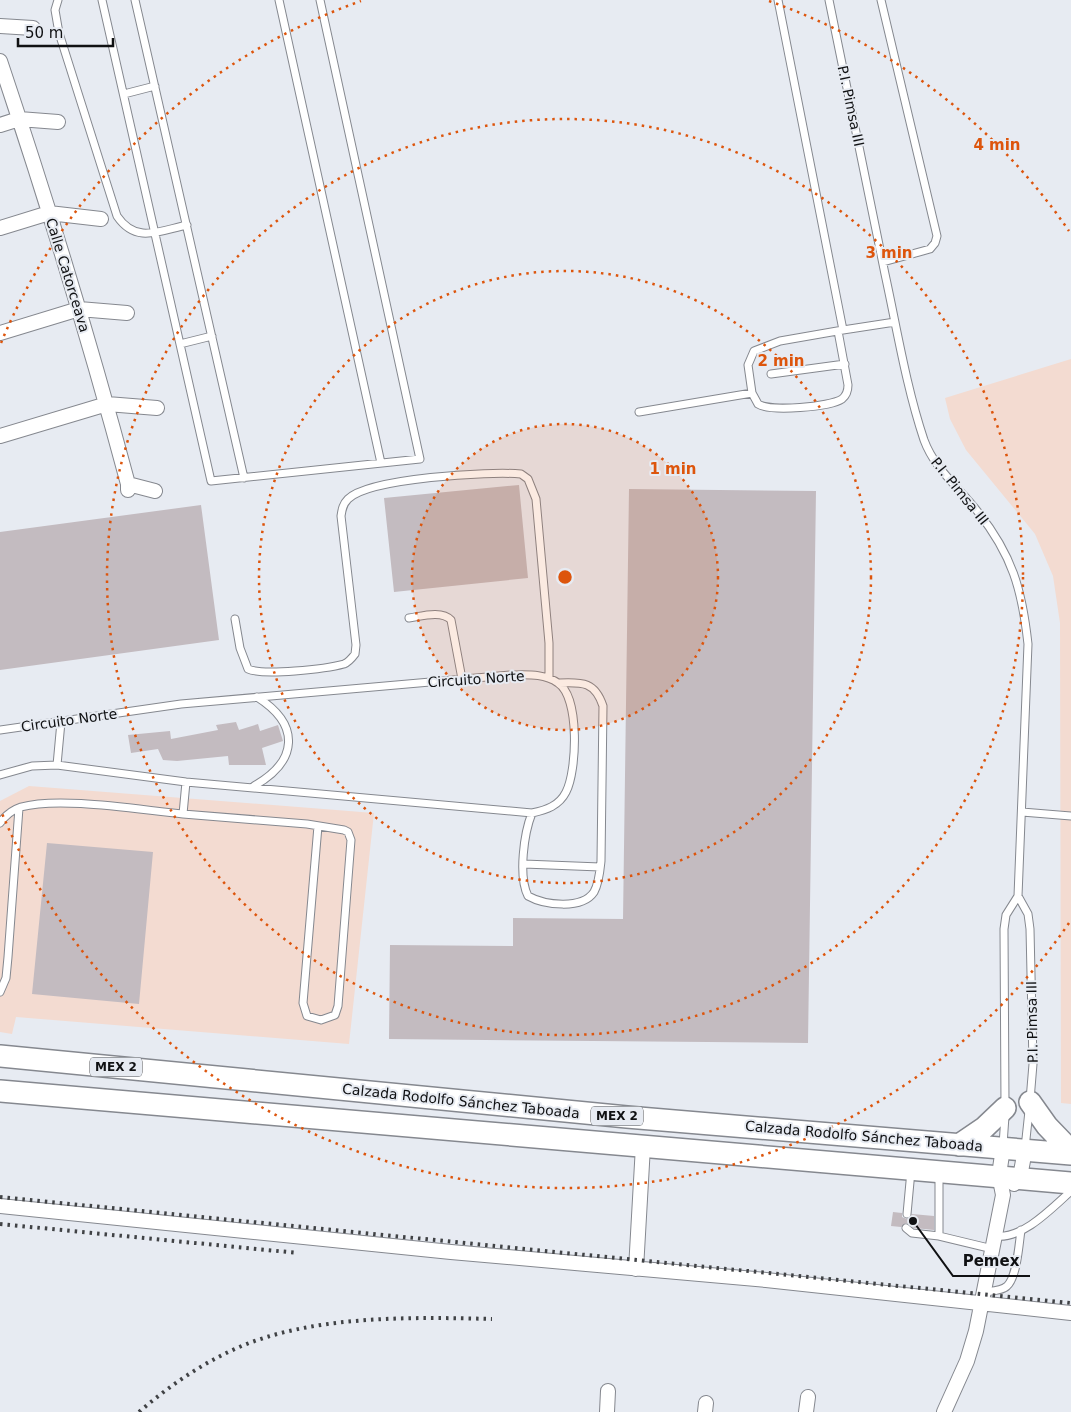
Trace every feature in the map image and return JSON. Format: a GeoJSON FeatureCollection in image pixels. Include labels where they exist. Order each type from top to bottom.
{"type":"FeatureCollection","features":[{"type":"Feature","properties":{"kind":"main road","name":"Calzada Rodolfo Sánchez Taboada"},"geometry":{"type":"LineString","coordinates":[[5,1055],[627,1117],[1025,1150],[1071,1152]]}},
{"type":"Feature","properties":{"kind":"main road","name":"Calzada Rodolfo Sánchez Taboada"},"geometry":{"type":"LineString","coordinates":[[0,1091],[939,1171],[1001,1185],[1020,1177],[1071,1183]]}},
{"type":"Feature","properties":{"kind":"main road"},"geometry":{"type":"LineString","coordinates":[[1030,1102],[1047,1126],[1071,1152]]}},
{"type":"Feature","properties":{"kind":"main road"},"geometry":{"type":"LineString","coordinates":[[959,1144],[984,1128],[1005,1108]]}},
{"type":"Feature","properties":{"kind":"street"},"geometry":{"type":"LineString","coordinates":[[0,26],[33,28]]}},
{"type":"Feature","properties":{"kind":"street","name":"Calle Catorceava"},"geometry":{"type":"LineString","coordinates":[[0,61],[79,309],[107,404],[128,487],[155,491]]}},
{"type":"Feature","properties":{"kind":"street"},"geometry":{"type":"LineString","coordinates":[[0,125],[19,119],[58,122]]}},
{"type":"Feature","properties":{"kind":"street"},"geometry":{"type":"LineString","coordinates":[[0,228],[49,213],[101,219]]}},
{"type":"Feature","properties":{"kind":"street"},"geometry":{"type":"LineString","coordinates":[[0,333],[79,309],[127,312]]}},
{"type":"Feature","properties":{"kind":"street"},"geometry":{"type":"LineString","coordinates":[[0,436],[107,404],[156,408]]}},
{"type":"Feature","properties":{"kind":"street"},"geometry":{"type":"LineString","coordinates":[[636,1268],[643,1146]]}},
{"type":"Feature","properties":{"kind":"street"},"geometry":{"type":"LineString","coordinates":[[944,1412],[967,1361],[983,1298],[994,1243],[1003,1148]]}},
{"type":"Feature","properties":{"kind":"street"},"geometry":{"type":"LineString","coordinates":[[1020,1177],[1025,1150]]}},
{"type":"Feature","properties":{"kind":"street"},"geometry":{"type":"LineString","coordinates":[[0,1206],[450,1252],[983,1298],[1071,1312]]}},
{"type":"Feature","properties":{"kind":"street"},"geometry":{"type":"LineString","coordinates":[[607,1412],[608,1391]]}},
{"type":"Feature","properties":{"kind":"street"},"geometry":{"type":"LineString","coordinates":[[806,1412],[808,1397]]}},
{"type":"Feature","properties":{"kind":"lane"},"geometry":{"type":"LineString","coordinates":[[58,0],[55,10],[59,33],[117,216],[125,228],[136,234],[155,232],[187,224]]}},
{"type":"Feature","properties":{"kind":"lane"},"geometry":{"type":"LineString","coordinates":[[102,0],[211,481],[420,459],[320,0]]}},
{"type":"Feature","properties":{"kind":"lane"},"geometry":{"type":"LineString","coordinates":[[135,0],[244,478]]}},
{"type":"Feature","properties":{"kind":"lane"},"geometry":{"type":"LineString","coordinates":[[279,0],[381,463]]}},
{"type":"Feature","properties":{"kind":"lane"},"geometry":{"type":"LineString","coordinates":[[778,0],[840,330],[848,391],[839,401],[772,409],[758,404],[752,394],[748,365],[754,351],[780,341],[840,330],[895,322]]}},
{"type":"Feature","properties":{"kind":"lane","name":"P.I. Pimsa III"},"geometry":{"type":"LineString","coordinates":[[829,0],[914,408],[925,442],[935,464],[988,526],[1005,552],[1018,582],[1028,644],[1018,896],[1006,915],[1004,924],[1005,1108],[1003,1148]]}},
{"type":"Feature","properties":{"kind":"lane"},"geometry":{"type":"LineString","coordinates":[[881,0],[936,236],[935,244],[930,249],[883,262]]}},
{"type":"Feature","properties":{"kind":"lane"},"geometry":{"type":"LineString","coordinates":[[124,94],[155,86]]}},
{"type":"Feature","properties":{"kind":"lane"},"geometry":{"type":"LineString","coordinates":[[180,344],[212,336]]}},
{"type":"Feature","properties":{"kind":"lane"},"geometry":{"type":"LineString","coordinates":[[771,374],[845,364]]}},
{"type":"Feature","properties":{"kind":"lane"},"geometry":{"type":"LineString","coordinates":[[639,412],[752,394]]}},
{"type":"Feature","properties":{"kind":"lane"},"geometry":{"type":"LineString","coordinates":[[235,619],[243,660],[248,669],[255,672],[345,663],[355,654],[356,645],[341,516],[343,505],[349,498],[374,486],[396,482],[461,476],[521,474],[528,479],[536,499],[548,634],[549,678]]}},
{"type":"Feature","properties":{"kind":"lane"},"geometry":{"type":"LineString","coordinates":[[409,618],[438,614],[448,616],[451,620],[462,679]]}},
{"type":"Feature","properties":{"kind":"lane","name":"Circuito Norte"},"geometry":{"type":"LineString","coordinates":[[0,730],[181,704],[510,675],[549,678],[560,683],[577,683],[596,689],[603,706],[600,867]]}},
{"type":"Feature","properties":{"kind":"lane"},"geometry":{"type":"LineString","coordinates":[[0,775],[32,766],[57,765],[186,782],[254,786],[532,813],[553,807],[567,791],[573,756],[574,719],[568,693],[560,683]]}},
{"type":"Feature","properties":{"kind":"lane"},"geometry":{"type":"LineString","coordinates":[[254,786],[282,765],[289,746],[285,724],[279,715],[257,697]]}},
{"type":"Feature","properties":{"kind":"lane"},"geometry":{"type":"LineString","coordinates":[[57,765],[61,722]]}},
{"type":"Feature","properties":{"kind":"lane"},"geometry":{"type":"LineString","coordinates":[[182,814],[186,782]]}},
{"type":"Feature","properties":{"kind":"lane"},"geometry":{"type":"LineString","coordinates":[[0,823],[4,817],[19,808],[35,805],[70,804],[318,826],[348,832],[350,840],[338,1006],[335,1016],[321,1020],[307,1016],[303,1003],[318,826]]}},
{"type":"Feature","properties":{"kind":"lane"},"geometry":{"type":"LineString","coordinates":[[0,992],[6,978],[19,808]]}},
{"type":"Feature","properties":{"kind":"lane"},"geometry":{"type":"LineString","coordinates":[[1022,812],[1071,816]]}},
{"type":"Feature","properties":{"kind":"lane"},"geometry":{"type":"LineString","coordinates":[[524,864],[600,867],[594,891],[589,897],[575,902],[550,903],[537,901],[528,896],[524,888],[524,864],[525,834],[532,813]]}},
{"type":"Feature","properties":{"kind":"lane","name":"P.I. Pimsa III"},"geometry":{"type":"LineString","coordinates":[[1018,896],[1028,914],[1030,929],[1033,1064],[1025,1150]]}},
{"type":"Feature","properties":{"kind":"lane"},"geometry":{"type":"LineString","coordinates":[[907,1214],[911,1169]]}},
{"type":"Feature","properties":{"kind":"lane"},"geometry":{"type":"LineString","coordinates":[[939,1171],[939,1236]]}},
{"type":"Feature","properties":{"kind":"lane"},"geometry":{"type":"LineString","coordinates":[[906,1228],[912,1232],[994,1243],[1003,1237],[1021,1230],[1071,1191]]}},
{"type":"Feature","properties":{"kind":"lane"},"geometry":{"type":"LineString","coordinates":[[983,1298],[1008,1285],[1014,1270],[1021,1230]]}},
{"type":"Feature","properties":{"kind":"shaded area"},"geometry":{"type":"Polygon","coordinates":[[[1071,359],[1071,1104],[1061,1103],[1060,623],[1053,576],[1035,534],[966,450],[950,419],[945,398],[1071,359]]]}},
{"type":"Feature","properties":{"kind":"shaded area"},"geometry":{"type":"Polygon","coordinates":[[[29,786],[374,813],[349,1044],[16,1017],[12,1034],[0,1032],[0,801],[29,786]]]}},
{"type":"Feature","properties":{"kind":"building"},"geometry":{"type":"Polygon","coordinates":[[[519,485],[528,578],[394,592],[384,498],[519,485]]]}},
{"type":"Feature","properties":{"kind":"building"},"geometry":{"type":"Polygon","coordinates":[[[629,489],[816,491],[808,1043],[389,1039],[390,945],[513,946],[513,918],[623,919],[629,489]]]}},
{"type":"Feature","properties":{"kind":"building"},"geometry":{"type":"Polygon","coordinates":[[[201,505],[219,640],[0,670],[0,532],[201,505]]]}},
{"type":"Feature","properties":{"kind":"building"},"geometry":{"type":"Polygon","coordinates":[[[236,722],[239,730],[258,724],[260,731],[278,725],[283,741],[262,748],[266,765],[229,765],[228,756],[177,761],[163,760],[158,749],[131,753],[128,735],[170,731],[171,739],[218,730],[216,725],[236,722]]]}},
{"type":"Feature","properties":{"kind":"building"},"geometry":{"type":"Polygon","coordinates":[[[47,843],[153,852],[139,1004],[32,994],[47,843]]]}},
{"type":"Feature","properties":{"kind":"building"},"geometry":{"type":"Polygon","coordinates":[[[893,1212],[902,1213],[902,1217],[907,1219],[912,1214],[934,1216],[934,1230],[914,1228],[906,1223],[901,1227],[891,1226],[893,1212]]]}},
{"type":"Feature","properties":{"kind":"railway"},"geometry":{"type":"LineString","coordinates":[[0,1197],[1071,1303]]}},
{"type":"Feature","properties":{"kind":"railway"},"geometry":{"type":"LineString","coordinates":[[0,1224],[298,1253]]}},
{"type":"Feature","properties":{"kind":"railway"},"geometry":{"type":"LineString","coordinates":[[139,1412],[198,1368],[237,1348],[266,1337],[297,1329],[362,1320],[492,1319]]}},
{"type":"Feature","properties":{"kind":"place","name":"Pemex"},"geometry":{"type":"Point","coordinates":[913,1221]}}]}
